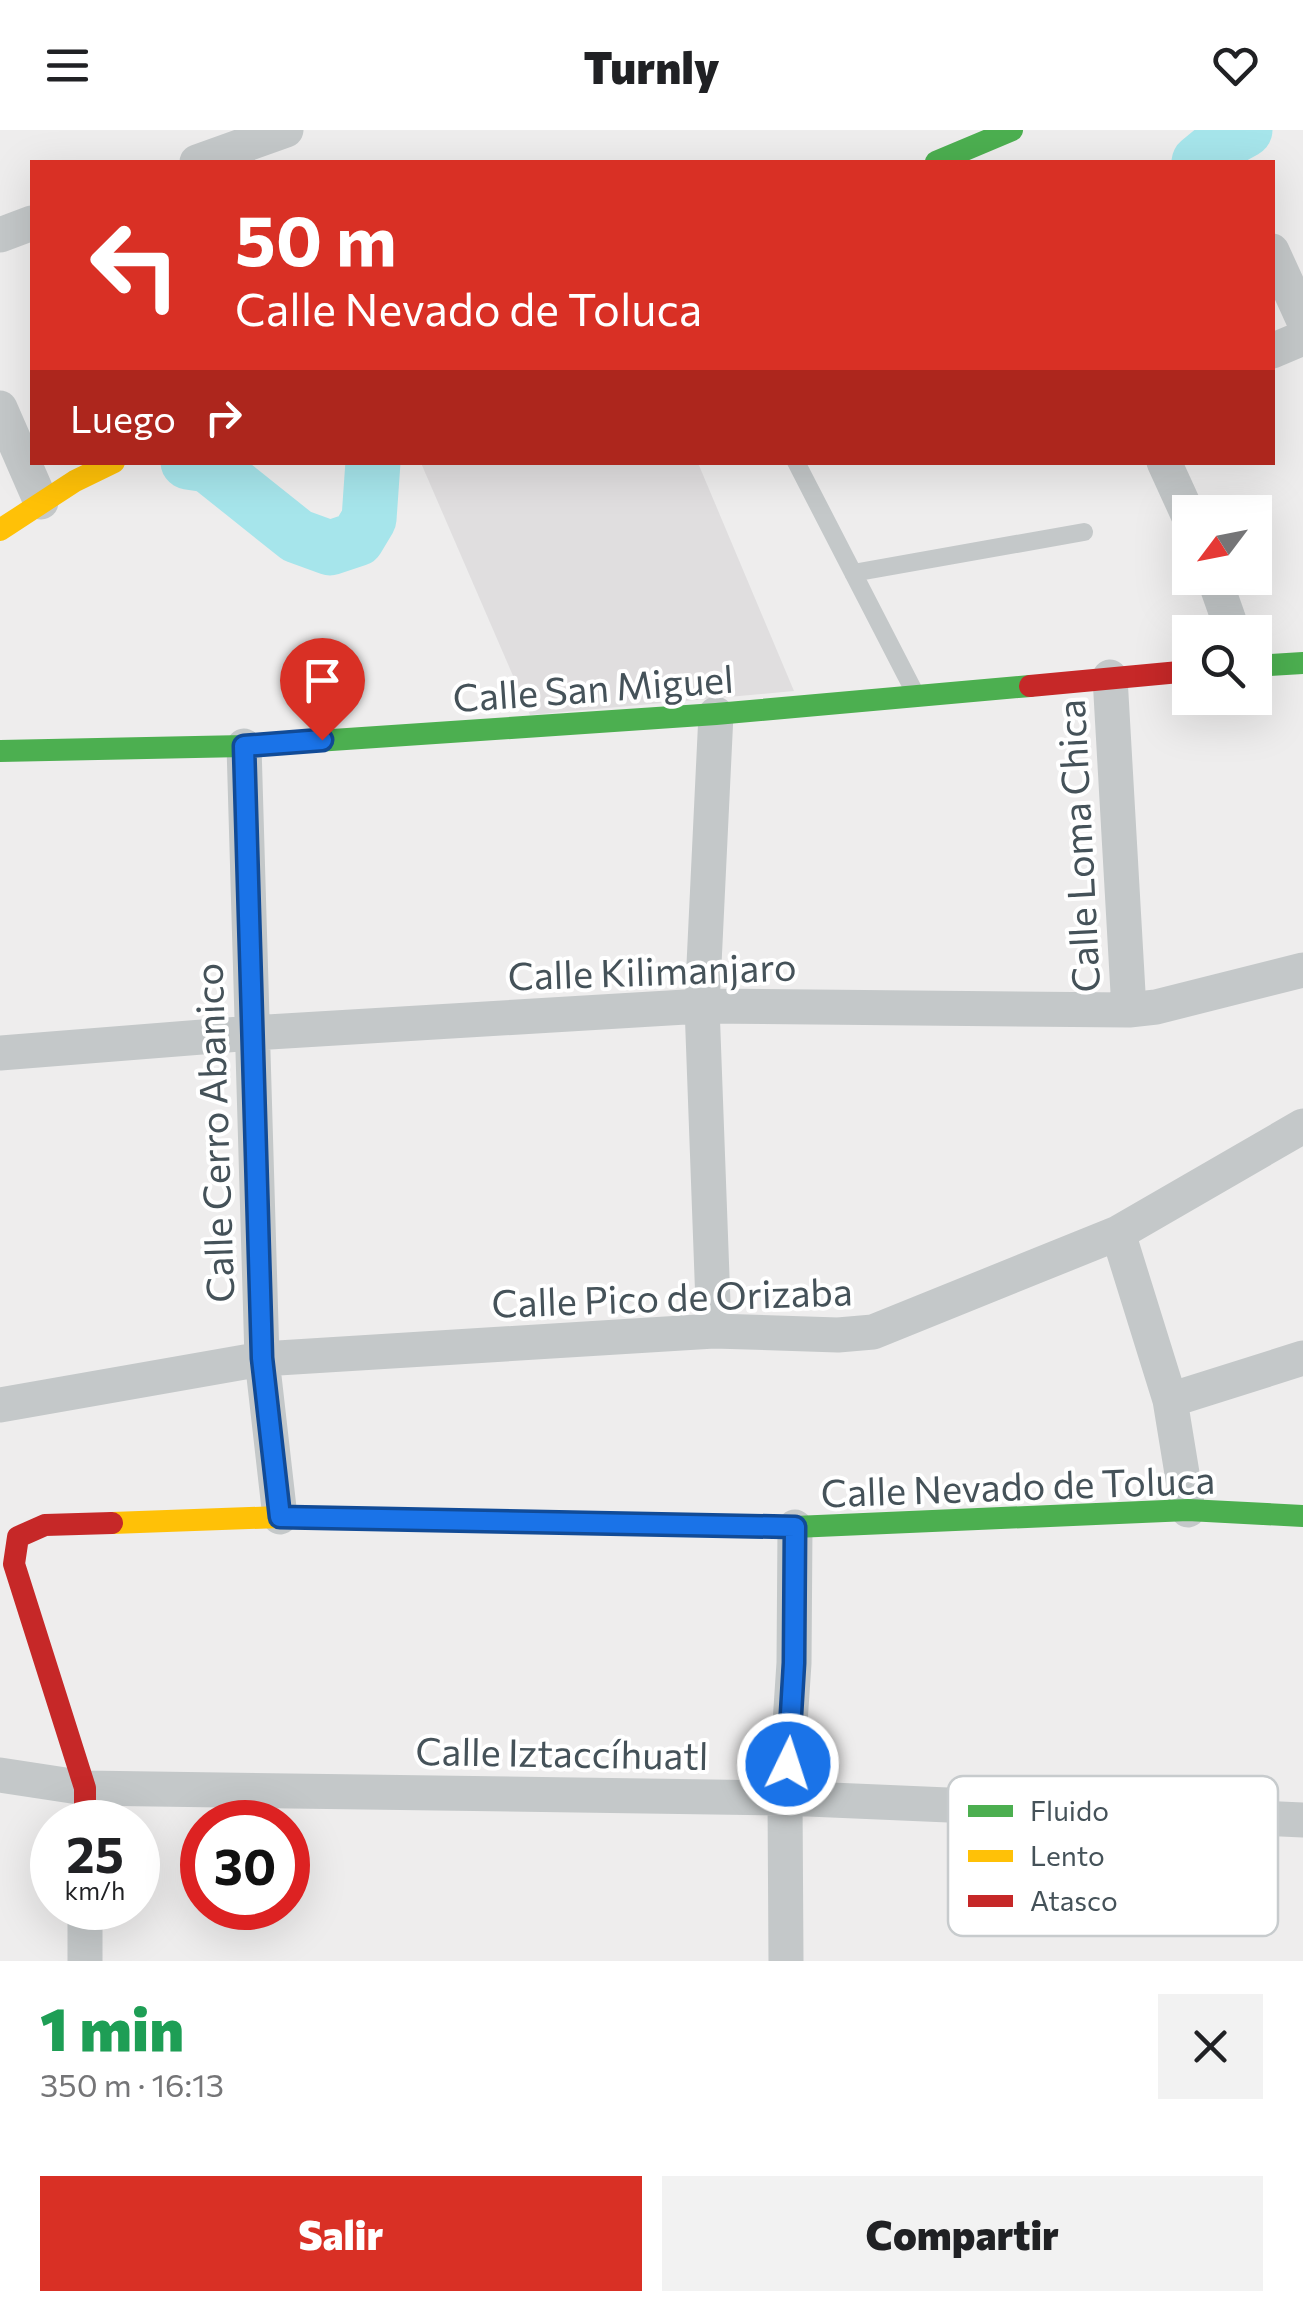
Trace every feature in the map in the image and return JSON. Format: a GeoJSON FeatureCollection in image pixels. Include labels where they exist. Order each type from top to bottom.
{"type":"FeatureCollection","features":[{"type":"Feature","properties":{"kind":"street"},"geometry":{"type":"LineString","coordinates":[[941,160],[1012,130]]}},
{"type":"Feature","properties":{"kind":"street"},"geometry":{"type":"LineString","coordinates":[[205,160],[284,139]]}},
{"type":"Feature","properties":{"kind":"street"},"geometry":{"type":"LineString","coordinates":[[0,235],[30,224]]}},
{"type":"Feature","properties":{"kind":"street"},"geometry":{"type":"LineString","coordinates":[[1275,258],[1303,319]]}},
{"type":"Feature","properties":{"kind":"street"},"geometry":{"type":"LineString","coordinates":[[1275,350],[1303,338]]}},
{"type":"Feature","properties":{"kind":"street"},"geometry":{"type":"LineString","coordinates":[[0,408],[41,502]]}},
{"type":"Feature","properties":{"kind":"street"},"geometry":{"type":"LineString","coordinates":[[0,530],[109,465]]}},
{"type":"Feature","properties":{"kind":"street"},"geometry":{"type":"LineString","coordinates":[[1165,465],[1179,495]]}},
{"type":"Feature","properties":{"kind":"street"},"geometry":{"type":"LineString","coordinates":[[1272,665],[1303,663]]}},
{"type":"Feature","properties":{"kind":"street","name":"Calle San Miguel"},"geometry":{"type":"LineString","coordinates":[[0,750],[244,746],[716,714],[1172,672]]}},
{"type":"Feature","properties":{"kind":"street","name":"Calle Loma Chica"},"geometry":{"type":"LineString","coordinates":[[1110,677],[1129,1010]]}},
{"type":"Feature","properties":{"kind":"street"},"geometry":{"type":"LineString","coordinates":[[714,1330],[702,1006],[716,714]]}},
{"type":"Feature","properties":{"kind":"street","name":"Calle Cerro Abanico"},"geometry":{"type":"LineString","coordinates":[[244,746],[262,1358],[280,1517]]}},
{"type":"Feature","properties":{"kind":"street","name":"Calle Kilimanjaro"},"geometry":{"type":"LineString","coordinates":[[0,1053],[252,1033],[702,1006],[1129,1010],[1156,1007],[1303,970]]}},
{"type":"Feature","properties":{"kind":"street","name":"Calle Pico de Orizaba"},"geometry":{"type":"LineString","coordinates":[[0,1405],[262,1358],[714,1330],[873,1332],[1118,1233],[1303,1126]]}},
{"type":"Feature","properties":{"kind":"street"},"geometry":{"type":"LineString","coordinates":[[1118,1233],[1170,1400],[1188,1510]]}},
{"type":"Feature","properties":{"kind":"street"},"geometry":{"type":"LineString","coordinates":[[1170,1400],[1303,1358]]}},
{"type":"Feature","properties":{"kind":"street","name":"Calle Nevado de Toluca"},"geometry":{"type":"LineString","coordinates":[[84,1800],[14,1564],[18,1537],[45,1524],[280,1517],[795,1527],[1188,1510],[1303,1516]]}},
{"type":"Feature","properties":{"kind":"street"},"geometry":{"type":"LineString","coordinates":[[786,1961],[785,1798],[794,1663],[795,1527]]}},
{"type":"Feature","properties":{"kind":"street","name":"Calle Iztaccíhuatl"},"geometry":{"type":"LineString","coordinates":[[0,1775],[71,1800]]}},
{"type":"Feature","properties":{"kind":"street","name":"Calle Iztaccíhuatl"},"geometry":{"type":"LineString","coordinates":[[160,1804],[785,1798],[948,1805]]}},
{"type":"Feature","properties":{"kind":"street","name":"Calle Iztaccíhuatl"},"geometry":{"type":"LineString","coordinates":[[1278,1819],[1303,1820]]}},
{"type":"Feature","properties":{"kind":"street"},"geometry":{"type":"LineString","coordinates":[[85,1930],[85,1961]]}},
{"type":"Feature","properties":{"kind":"lane"},"geometry":{"type":"LineString","coordinates":[[798,465],[916,696]]}},
{"type":"Feature","properties":{"kind":"lane"},"geometry":{"type":"LineString","coordinates":[[853,572],[1084,532]]}},
{"type":"Feature","properties":{"kind":"shaded area"},"geometry":{"type":"Polygon","coordinates":[[[422,465],[699,465],[794,691],[530,715],[422,465]]]}},
{"type":"Feature","properties":{"kind":"waterway"},"geometry":{"type":"LineString","coordinates":[[1201,160],[1245,130]]}},
{"type":"Feature","properties":{"kind":"waterway"},"geometry":{"type":"LineString","coordinates":[[208,465],[297,536],[330,548],[357,539],[369,519],[373,465]]}},
{"type":"Feature","properties":{"kind":"traffic: fast"},"geometry":{"type":"LineString","coordinates":[[941,160],[1012,130]]}},
{"type":"Feature","properties":{"kind":"traffic: fast"},"geometry":{"type":"LineString","coordinates":[[1272,665],[1303,663]]}},
{"type":"Feature","properties":{"kind":"traffic: fast"},"geometry":{"type":"LineString","coordinates":[[0,751],[244,746],[716,714],[1030,686]]}},
{"type":"Feature","properties":{"kind":"traffic: fast"},"geometry":{"type":"LineString","coordinates":[[677,1525],[795,1527],[1188,1510],[1303,1516]]}},
{"type":"Feature","properties":{"kind":"traffic: slow"},"geometry":{"type":"LineString","coordinates":[[0,530],[75,481],[108,465]]}},
{"type":"Feature","properties":{"kind":"traffic: slow"},"geometry":{"type":"LineString","coordinates":[[112,1523],[280,1517],[429,1520]]}},
{"type":"Feature","properties":{"kind":"traffic: jam"},"geometry":{"type":"LineString","coordinates":[[1030,686],[1172,673]]}},
{"type":"Feature","properties":{"kind":"traffic: jam"},"geometry":{"type":"LineString","coordinates":[[429,1520],[677,1525]]}},
{"type":"Feature","properties":{"kind":"traffic: jam"},"geometry":{"type":"LineString","coordinates":[[85,1800],[85,1788],[14,1564],[18,1537],[45,1525],[112,1523]]}},
{"type":"Feature","properties":{"kind":"route"},"geometry":{"type":"LineString","coordinates":[[322,740],[244,746],[262,1358],[280,1517],[795,1527],[794,1663],[788,1764]]}}]}
